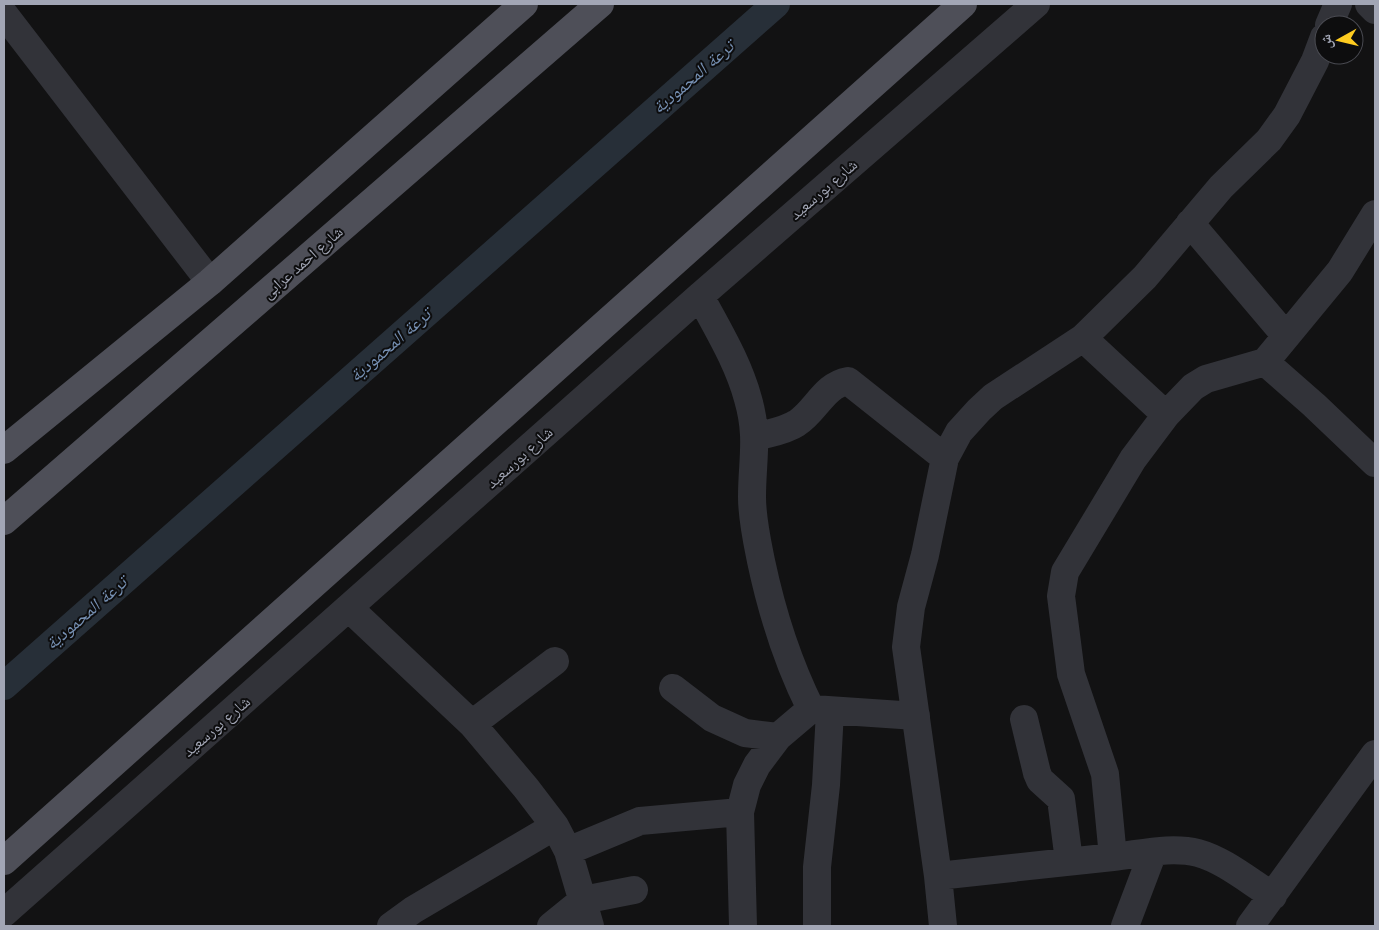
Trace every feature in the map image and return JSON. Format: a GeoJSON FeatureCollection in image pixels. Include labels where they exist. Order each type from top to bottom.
{"type":"FeatureCollection","features":[{"type":"Feature","properties":{"kind":"main road"},"geometry":{"type":"LineString","coordinates":[[4,450],[210,282],[524,4]]}},
{"type":"Feature","properties":{"kind":"main road","name":"شارع احمد عرابى"},"geometry":{"type":"LineString","coordinates":[[4,520],[600,4]]}},
{"type":"Feature","properties":{"kind":"main road"},"geometry":{"type":"LineString","coordinates":[[4,861],[963,4]]}},
{"type":"Feature","properties":{"kind":"street","name":"شارع بورسعيد"},"geometry":{"type":"LineString","coordinates":[[4,913],[700,296],[1036,4]]}},
{"type":"Feature","properties":{"kind":"street"},"geometry":{"type":"LineString","coordinates":[[1370,4],[1375,10]]}},
{"type":"Feature","properties":{"kind":"street"},"geometry":{"type":"LineString","coordinates":[[4,14],[210,282]]}},
{"type":"Feature","properties":{"kind":"street"},"geometry":{"type":"LineString","coordinates":[[943,926],[938,876],[906,647],[911,607],[925,555],[945,458],[959,432],[993,398],[1083,338],[1145,277],[1221,187],[1277,130],[1314,63]]}},
{"type":"Feature","properties":{"kind":"street"},"geometry":{"type":"LineString","coordinates":[[1113,857],[1105,774],[1071,674],[1061,596],[1064,572],[1095,518],[1133,459],[1166,415],[1192,387],[1206,379],[1265,362],[1340,271],[1375,214]]}},
{"type":"Feature","properties":{"kind":"street"},"geometry":{"type":"LineString","coordinates":[[1190,223],[1286,336]]}},
{"type":"Feature","properties":{"kind":"street"},"geometry":{"type":"LineString","coordinates":[[700,296],[734,359],[748,400],[756,437],[752,498],[756,538],[771,609],[792,672],[821,710],[826,785],[817,867],[817,926]]}},
{"type":"Feature","properties":{"kind":"street"},"geometry":{"type":"LineString","coordinates":[[1083,338],[1166,415]]}},
{"type":"Feature","properties":{"kind":"street"},"geometry":{"type":"LineString","coordinates":[[1265,362],[1314,404],[1375,463]]}},
{"type":"Feature","properties":{"kind":"street"},"geometry":{"type":"LineString","coordinates":[[756,437],[788,428],[799,422],[830,389],[837,384],[848,382],[945,458]]}},
{"type":"Feature","properties":{"kind":"street"},"geometry":{"type":"LineString","coordinates":[[349,608],[472,724],[555,826],[568,851],[590,926]]}},
{"type":"Feature","properties":{"kind":"street"},"geometry":{"type":"LineString","coordinates":[[472,724],[555,661]]}},
{"type":"Feature","properties":{"kind":"street"},"geometry":{"type":"LineString","coordinates":[[673,688],[712,718],[745,732],[778,737]]}},
{"type":"Feature","properties":{"kind":"street"},"geometry":{"type":"LineString","coordinates":[[743,926],[740,812],[747,785],[757,765],[778,737],[821,710],[916,716]]}},
{"type":"Feature","properties":{"kind":"street"},"geometry":{"type":"LineString","coordinates":[[1024,720],[1040,780],[1061,799],[1069,861]]}},
{"type":"Feature","properties":{"kind":"street"},"geometry":{"type":"LineString","coordinates":[[1250,926],[1375,754]]}},
{"type":"Feature","properties":{"kind":"street"},"geometry":{"type":"LineString","coordinates":[[568,851],[640,821],[740,812]]}},
{"type":"Feature","properties":{"kind":"street"},"geometry":{"type":"LineString","coordinates":[[391,926],[413,910],[555,826]]}},
{"type":"Feature","properties":{"kind":"street"},"geometry":{"type":"LineString","coordinates":[[938,876],[1174,850],[1199,853],[1216,861],[1273,896]]}},
{"type":"Feature","properties":{"kind":"street"},"geometry":{"type":"LineString","coordinates":[[1125,926],[1153,852]]}},
{"type":"Feature","properties":{"kind":"street"},"geometry":{"type":"LineString","coordinates":[[551,926],[583,900],[634,890]]}},
{"type":"Feature","properties":{"kind":"waterway","name":"ترعة المحمودية"},"geometry":{"type":"LineString","coordinates":[[4,686],[776,4]]}}]}
